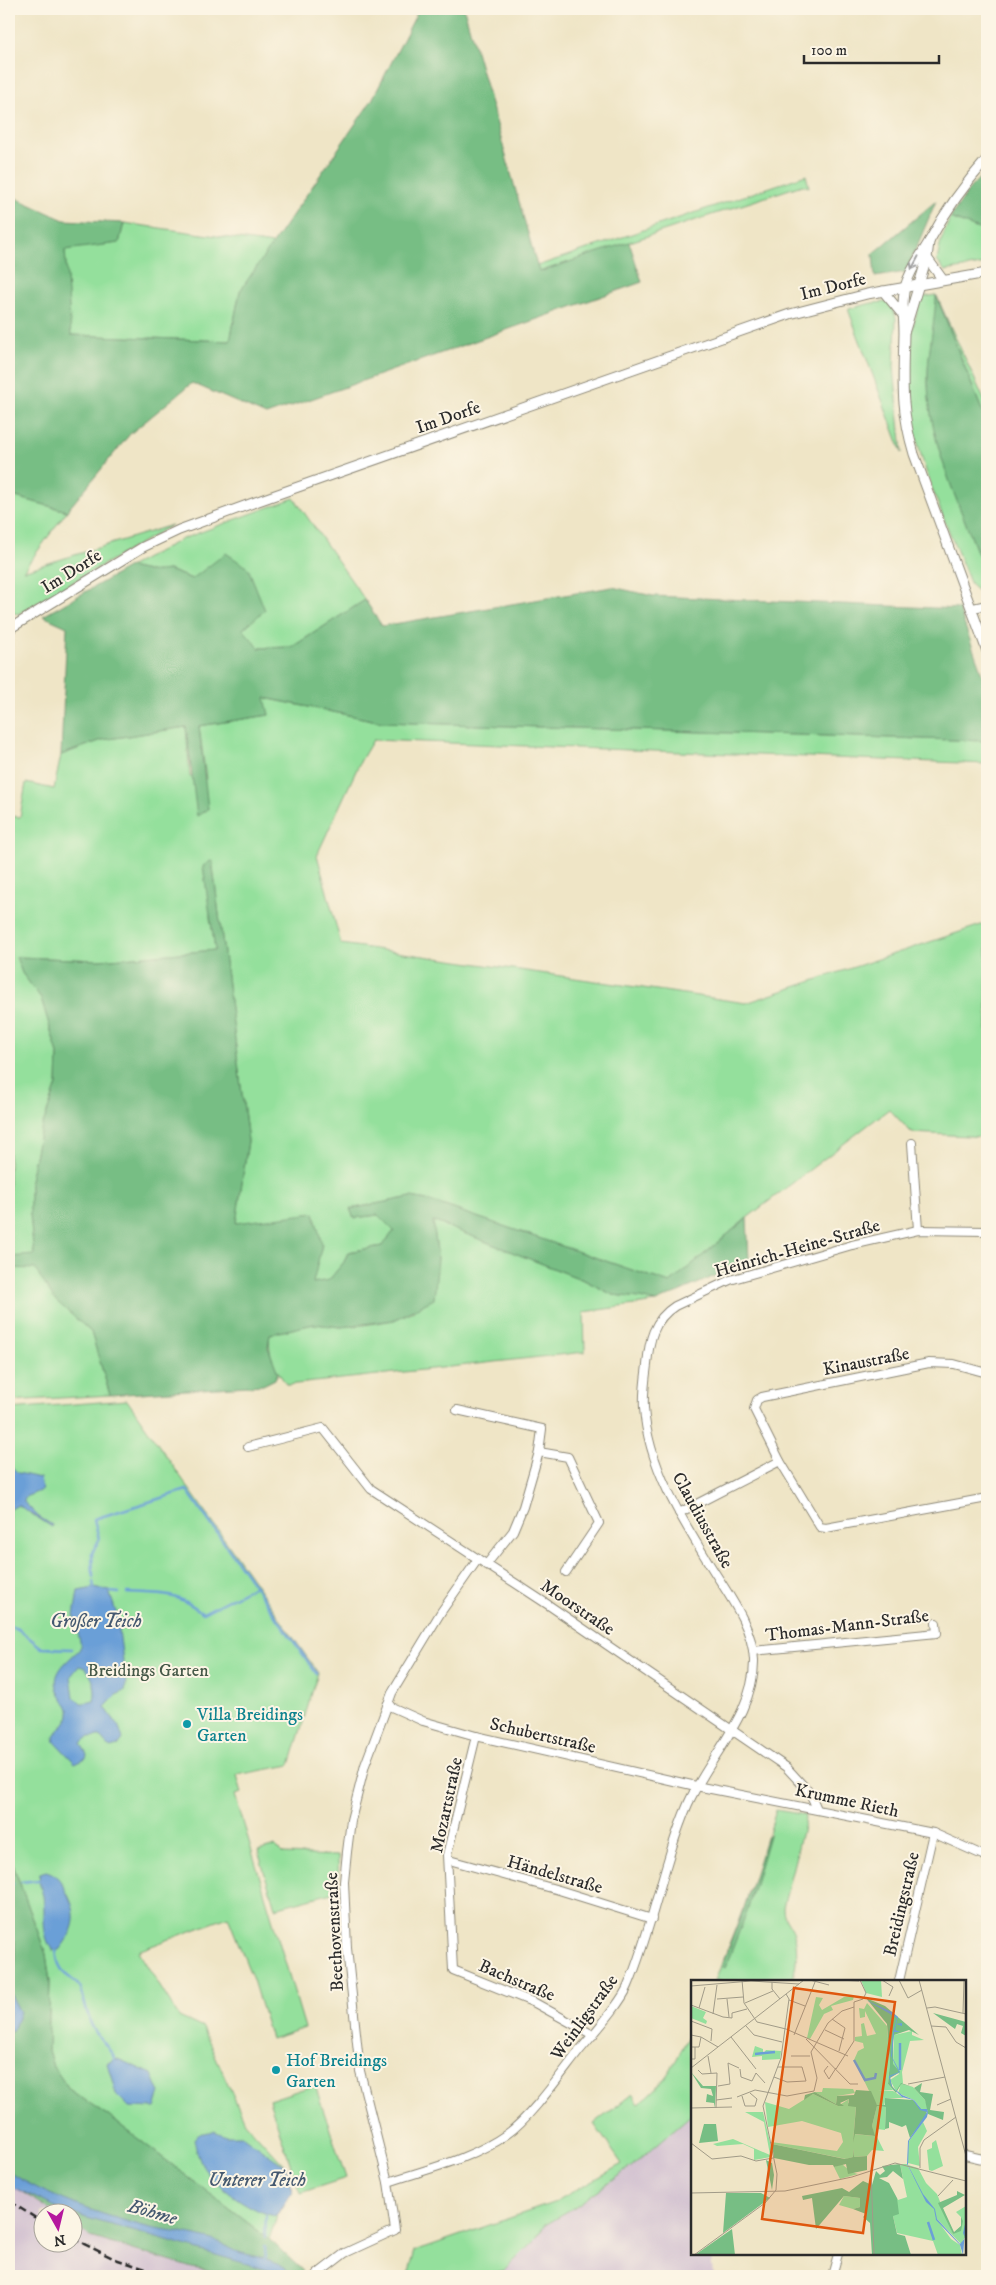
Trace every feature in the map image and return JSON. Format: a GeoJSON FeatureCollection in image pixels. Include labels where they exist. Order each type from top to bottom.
{"type":"FeatureCollection","features":[{"type":"Feature","properties":{"kind":"street"},"geometry":{"type":"LineString","coordinates":[[987,159],[950,205],[929,242],[919,255],[905,287],[902,314],[904,332],[902,395],[906,427],[914,454],[973,608],[987,651]]}},
{"type":"Feature","properties":{"kind":"street"},"geometry":{"type":"LineString","coordinates":[[904,332],[911,315],[918,284],[927,258],[929,242]]}},
{"type":"Feature","properties":{"kind":"street"},"geometry":{"type":"LineString","coordinates":[[927,258],[943,280]]}},
{"type":"Feature","properties":{"kind":"street","name":"Im Dorfe"},"geometry":{"type":"LineString","coordinates":[[9,629],[121,559],[179,530],[790,314],[883,291],[987,273]]}},
{"type":"Feature","properties":{"kind":"street"},"geometry":{"type":"LineString","coordinates":[[883,291],[902,314]]}},
{"type":"Feature","properties":{"kind":"street"},"geometry":{"type":"LineString","coordinates":[[973,608],[987,605]]}},
{"type":"Feature","properties":{"kind":"street"},"geometry":{"type":"LineString","coordinates":[[912,1143],[918,1230]]}},
{"type":"Feature","properties":{"kind":"street","name":"Heinrich-Heine-Straße"},"geometry":{"type":"LineString","coordinates":[[686,1300],[739,1277],[830,1250],[918,1230],[987,1231]]}},
{"type":"Feature","properties":{"kind":"street","name":"Claudiusstraße"},"geometry":{"type":"LineString","coordinates":[[686,1300],[667,1311],[655,1326],[648,1348],[644,1408],[650,1446],[679,1513],[734,1606],[753,1651],[750,1688],[730,1730]]}},
{"type":"Feature","properties":{"kind":"street","name":"Kinaustraße"},"geometry":{"type":"LineString","coordinates":[[780,1461],[754,1413],[754,1405],[762,1397],[929,1363],[954,1364],[987,1373]]}},
{"type":"Feature","properties":{"kind":"street"},"geometry":{"type":"LineString","coordinates":[[456,1410],[542,1429],[539,1452],[523,1507],[513,1531],[486,1565]]}},
{"type":"Feature","properties":{"kind":"street","name":"Moorstraße"},"geometry":{"type":"LineString","coordinates":[[248,1447],[323,1428],[371,1489],[547,1604],[791,1771],[810,1793],[817,1809]]}},
{"type":"Feature","properties":{"kind":"street"},"geometry":{"type":"LineString","coordinates":[[539,1452],[568,1457],[599,1523],[566,1572]]}},
{"type":"Feature","properties":{"kind":"street"},"geometry":{"type":"LineString","coordinates":[[679,1513],[780,1461],[814,1521],[820,1527],[826,1528],[987,1498]]}},
{"type":"Feature","properties":{"kind":"street","name":"Beethovenstraße"},"geometry":{"type":"LineString","coordinates":[[315,2276],[345,2253],[395,2230],[388,2182],[360,2071],[347,1948],[344,1882],[351,1820],[365,1765],[387,1705],[441,1612],[478,1559]]}},
{"type":"Feature","properties":{"kind":"street","name":"Thomas-Mann-Straße"},"geometry":{"type":"LineString","coordinates":[[753,1651],[937,1634],[936,1623]]}},
{"type":"Feature","properties":{"kind":"street","name":"Schubertstraße"},"geometry":{"type":"LineString","coordinates":[[387,1705],[423,1721],[476,1736],[696,1786]]}},
{"type":"Feature","properties":{"kind":"street","name":"Weinligstraße"},"geometry":{"type":"LineString","coordinates":[[388,2182],[462,2158],[507,2134],[536,2104],[593,2035],[627,1989],[652,1919],[681,1821],[696,1786],[730,1730]]}},
{"type":"Feature","properties":{"kind":"street","name":"Mozartstraße"},"geometry":{"type":"LineString","coordinates":[[454,1970],[449,1860],[447,1855],[476,1736]]}},
{"type":"Feature","properties":{"kind":"street","name":"Krumme Rieth"},"geometry":{"type":"LineString","coordinates":[[696,1786],[932,1833],[987,1857]]}},
{"type":"Feature","properties":{"kind":"street","name":"Breidingstraße"},"geometry":{"type":"LineString","coordinates":[[899,1980],[932,1833]]}},
{"type":"Feature","properties":{"kind":"street","name":"Händelstraße"},"geometry":{"type":"LineString","coordinates":[[449,1860],[559,1890],[652,1919]]}},
{"type":"Feature","properties":{"kind":"street","name":"Bachstraße"},"geometry":{"type":"LineString","coordinates":[[454,1970],[535,2003],[593,2035]]}},
{"type":"Feature","properties":{"kind":"street"},"geometry":{"type":"LineString","coordinates":[[966,2155],[987,2160]]}},
{"type":"Feature","properties":{"kind":"street"},"geometry":{"type":"LineString","coordinates":[[832,2276],[838,2255]]}},
{"type":"Feature","properties":{"kind":"shaded area"},"geometry":{"type":"Polygon","coordinates":[[[691,2115],[691,2255],[711,2255],[713,2276],[483,2276],[505,2270],[545,2224],[573,2208],[631,2167],[691,2115]]]}},
{"type":"Feature","properties":{"kind":"shaded area"},"geometry":{"type":"Polygon","coordinates":[[[9,2183],[38,2202],[32,2202],[32,2252],[82,2252],[82,2230],[91,2237],[192,2268],[243,2276],[19,2276],[9,2270],[9,2183]]]}},
{"type":"Feature","properties":{"kind":"green space"},"geometry":{"type":"Polygon","coordinates":[[[419,9],[464,9],[539,272],[629,242],[642,282],[266,415],[192,383],[130,434],[67,511],[9,495],[9,195],[64,220],[124,223],[119,243],[65,250],[71,335],[230,341],[240,291],[372,100],[419,9]]]}},
{"type":"Feature","properties":{"kind":"green space"},"geometry":{"type":"Polygon","coordinates":[[[987,170],[987,232],[950,218],[970,188],[987,170]]]}},
{"type":"Feature","properties":{"kind":"green space"},"geometry":{"type":"Polygon","coordinates":[[[806,175],[809,187],[802,185],[539,272],[537,266],[806,175]]]}},
{"type":"Feature","properties":{"kind":"green space"},"geometry":{"type":"Polygon","coordinates":[[[936,201],[906,272],[875,277],[873,254],[936,201]]]}},
{"type":"Feature","properties":{"kind":"green space"},"geometry":{"type":"Polygon","coordinates":[[[950,218],[987,232],[987,264],[945,271],[937,261],[941,241],[950,218]]]}},
{"type":"Feature","properties":{"kind":"green space"},"geometry":{"type":"Polygon","coordinates":[[[124,223],[273,244],[240,291],[230,341],[70,335],[65,249],[119,243],[124,223]]]}},
{"type":"Feature","properties":{"kind":"green space"},"geometry":{"type":"Polygon","coordinates":[[[936,295],[928,372],[930,405],[939,449],[953,492],[978,554],[987,566],[986,594],[980,593],[971,585],[942,515],[918,444],[911,408],[908,372],[911,335],[922,297],[936,295]]]}},
{"type":"Feature","properties":{"kind":"green space"},"geometry":{"type":"Polygon","coordinates":[[[936,295],[987,423],[987,566],[978,554],[953,491],[933,426],[928,371],[936,295]]]}},
{"type":"Feature","properties":{"kind":"green space"},"geometry":{"type":"Polygon","coordinates":[[[887,302],[893,309],[896,318],[894,367],[902,453],[848,309],[872,303],[887,302]]]}},
{"type":"Feature","properties":{"kind":"green space"},"geometry":{"type":"Polygon","coordinates":[[[940,304],[987,406],[987,423],[940,304]]]}},
{"type":"Feature","properties":{"kind":"green space"},"geometry":{"type":"Polygon","coordinates":[[[9,495],[67,511],[23,571],[172,525],[18,614],[9,612],[9,495]]]}},
{"type":"Feature","properties":{"kind":"green space"},"geometry":{"type":"Polygon","coordinates":[[[294,498],[365,600],[292,647],[258,648],[192,579],[169,570],[152,572],[129,567],[182,539],[294,498]]]}},
{"type":"Feature","properties":{"kind":"green space"},"geometry":{"type":"Polygon","coordinates":[[[226,553],[248,568],[265,610],[243,629],[259,648],[292,647],[365,600],[382,626],[612,587],[653,596],[959,609],[987,688],[987,741],[382,722],[265,698],[269,715],[199,726],[208,809],[197,816],[186,727],[102,740],[61,755],[67,627],[43,616],[129,567],[152,572],[168,570],[192,579],[226,553]]]}},
{"type":"Feature","properties":{"kind":"green space"},"geometry":{"type":"Polygon","coordinates":[[[264,698],[382,722],[987,741],[987,764],[373,740],[361,760],[317,855],[341,944],[746,1003],[987,923],[987,1137],[912,1133],[889,1109],[747,1218],[670,1283],[427,1200],[411,1197],[350,1209],[354,1218],[378,1215],[394,1231],[382,1246],[348,1252],[344,1262],[329,1280],[312,1283],[322,1244],[236,1223],[248,1141],[212,860],[210,918],[216,950],[100,960],[17,957],[22,973],[41,998],[58,1054],[57,1085],[41,1129],[30,1180],[30,1214],[34,1256],[9,1257],[9,816],[20,817],[26,783],[54,789],[61,755],[102,740],[186,727],[190,777],[206,779],[199,726],[269,715],[264,698]]]}},
{"type":"Feature","properties":{"kind":"green space"},"geometry":{"type":"Polygon","coordinates":[[[212,860],[248,1141],[236,1223],[314,1213],[322,1244],[313,1283],[329,1280],[344,1262],[348,1252],[382,1246],[394,1231],[378,1215],[354,1218],[350,1209],[411,1197],[427,1200],[670,1283],[747,1218],[749,1261],[656,1302],[613,1295],[586,1281],[433,1221],[438,1259],[434,1299],[394,1320],[341,1327],[314,1324],[270,1334],[268,1347],[278,1373],[275,1379],[263,1385],[110,1395],[91,1332],[54,1299],[35,1269],[9,1268],[9,1257],[34,1255],[30,1214],[30,1180],[41,1129],[57,1085],[58,1054],[41,998],[22,973],[16,957],[100,960],[215,950],[203,866],[212,860]]]}},
{"type":"Feature","properties":{"kind":"green space"},"geometry":{"type":"Polygon","coordinates":[[[433,1221],[586,1281],[613,1295],[656,1302],[584,1312],[585,1352],[287,1385],[273,1361],[269,1341],[270,1334],[314,1324],[341,1327],[364,1325],[394,1320],[414,1311],[438,1259],[433,1221]]]}},
{"type":"Feature","properties":{"kind":"green space"},"geometry":{"type":"Polygon","coordinates":[[[9,1268],[35,1268],[55,1299],[91,1332],[110,1395],[9,1401],[9,1268]]]}},
{"type":"Feature","properties":{"kind":"green space","name":"Breidings Garten"},"geometry":{"type":"Polygon","coordinates":[[[127,1400],[318,1673],[290,1765],[237,1775],[242,1793],[235,1795],[305,2028],[271,2039],[253,1980],[228,1917],[138,1951],[179,2017],[203,2028],[245,2122],[286,2167],[292,2192],[277,2216],[269,2239],[107,2115],[70,2090],[53,2067],[48,2050],[50,1982],[46,1954],[9,1854],[9,1409],[127,1400]]]}},
{"type":"Feature","properties":{"kind":"green space"},"geometry":{"type":"Polygon","coordinates":[[[776,1810],[806,1815],[783,1908],[784,1915],[796,1939],[796,1964],[792,1980],[715,1980],[743,1909],[747,1910],[776,1810]]]}},
{"type":"Feature","properties":{"kind":"green space"},"geometry":{"type":"Polygon","coordinates":[[[767,1835],[769,1835],[747,1911],[725,1968],[721,1966],[744,1908],[767,1835]]]}},
{"type":"Feature","properties":{"kind":"green space"},"geometry":{"type":"Polygon","coordinates":[[[275,1846],[283,1854],[338,1856],[339,1891],[275,1908],[258,1851],[275,1846]]]}},
{"type":"Feature","properties":{"kind":"green space"},"geometry":{"type":"Polygon","coordinates":[[[9,1854],[46,1954],[50,1982],[48,2050],[53,2067],[70,2090],[107,2115],[269,2239],[303,2271],[298,2276],[243,2276],[192,2268],[91,2237],[82,2230],[82,2202],[38,2202],[9,2183],[9,2032],[13,2031],[19,2012],[9,1991],[9,1968],[15,1968],[15,1941],[9,1941],[9,1854]]]}},
{"type":"Feature","properties":{"kind":"green space"},"geometry":{"type":"Polygon","coordinates":[[[691,2030],[691,2115],[631,2167],[573,2208],[545,2224],[538,2237],[505,2270],[483,2276],[408,2276],[415,2251],[553,2203],[622,2164],[594,2124],[632,2094],[639,2103],[649,2096],[664,2079],[691,2030]]]}},
{"type":"Feature","properties":{"kind":"green space"},"geometry":{"type":"Polygon","coordinates":[[[315,2085],[346,2178],[300,2193],[269,2100],[315,2085]]]}},
{"type":"Feature","properties":{"kind":"water"},"geometry":{"type":"Polygon","coordinates":[[[9,1464],[18,1473],[40,1478],[42,1490],[25,1497],[24,1502],[52,1527],[18,1505],[9,1510],[9,1464]]]}},
{"type":"Feature","properties":{"kind":"water","name":"Großer Teich"},"geometry":{"type":"Polygon","coordinates":[[[94,1588],[109,1591],[117,1615],[126,1684],[125,1691],[116,1695],[105,1707],[119,1727],[123,1739],[118,1746],[110,1748],[99,1736],[89,1737],[81,1743],[87,1755],[86,1758],[75,1763],[55,1742],[54,1737],[67,1721],[69,1712],[68,1706],[58,1692],[57,1678],[62,1667],[81,1646],[74,1616],[78,1591],[94,1588]],[[79,1666],[71,1676],[74,1697],[81,1704],[94,1701],[95,1697],[94,1684],[86,1668],[79,1666]]]}},
{"type":"Feature","properties":{"kind":"water"},"geometry":{"type":"Polygon","coordinates":[[[46,1871],[60,1881],[72,1903],[74,1911],[73,1926],[66,1941],[59,1950],[52,1950],[45,1930],[44,1904],[39,1879],[40,1873],[46,1871]]]}},
{"type":"Feature","properties":{"kind":"water"},"geometry":{"type":"Polygon","coordinates":[[[9,1991],[20,2012],[13,2031],[9,2032],[9,1991]]]}},
{"type":"Feature","properties":{"kind":"water"},"geometry":{"type":"Polygon","coordinates":[[[118,2059],[152,2074],[160,2093],[155,2108],[129,2107],[116,2094],[107,2063],[118,2059]]]}},
{"type":"Feature","properties":{"kind":"water","name":"Unterer Teich"},"geometry":{"type":"Polygon","coordinates":[[[214,2131],[226,2136],[243,2136],[286,2167],[292,2192],[277,2216],[258,2210],[235,2197],[207,2173],[199,2159],[194,2139],[198,2134],[214,2131]]]}},
{"type":"Feature","properties":{"kind":"water"},"geometry":{"type":"Polygon","coordinates":[[[9,2172],[41,2190],[70,2202],[45,2202],[9,2185],[9,2172]]]}},
{"type":"Feature","properties":{"kind":"water"},"geometry":{"type":"Polygon","coordinates":[[[82,2207],[147,2227],[209,2239],[239,2252],[276,2263],[287,2270],[292,2276],[283,2276],[282,2274],[82,2217],[82,2207]]]}},
{"type":"Feature","properties":{"kind":"waterway"},"geometry":{"type":"LineString","coordinates":[[93,1577],[92,1553],[99,1540],[94,1519],[187,1490],[316,1673]]}},
{"type":"Feature","properties":{"kind":"waterway"},"geometry":{"type":"LineString","coordinates":[[93,1582],[94,1588]]}},
{"type":"Feature","properties":{"kind":"waterway"},"geometry":{"type":"LineString","coordinates":[[127,1593],[167,1595],[184,1601],[203,1613],[253,1587]]}},
{"type":"Feature","properties":{"kind":"waterway"},"geometry":{"type":"LineString","coordinates":[[110,1592],[119,1593]]}},
{"type":"Feature","properties":{"kind":"waterway"},"geometry":{"type":"LineString","coordinates":[[9,1626],[18,1629],[42,1648],[72,1649]]}},
{"type":"Feature","properties":{"kind":"waterway"},"geometry":{"type":"LineString","coordinates":[[21,1882],[39,1880]]}},
{"type":"Feature","properties":{"kind":"waterway"},"geometry":{"type":"LineString","coordinates":[[9,1885],[13,1884]]}},
{"type":"Feature","properties":{"kind":"waterway"},"geometry":{"type":"LineString","coordinates":[[56,1950],[61,1970],[80,1987],[91,2024],[115,2060]]}},
{"type":"Feature","properties":{"kind":"waterway"},"geometry":{"type":"LineString","coordinates":[[265,2237],[266,2216]]}},
{"type":"Feature","properties":{"kind":"waterway"},"geometry":{"type":"LineString","coordinates":[[264,2247],[265,2260]]}},
{"type":"Feature","properties":{"kind":"railway"},"geometry":{"type":"LineString","coordinates":[[9,2201],[32,2216]]}},
{"type":"Feature","properties":{"kind":"railway"},"geometry":{"type":"LineString","coordinates":[[82,2243],[115,2259],[167,2276]]}},
{"type":"Feature","properties":{"kind":"place","name":"Villa Breidings Garten"},"geometry":{"type":"Point","coordinates":[187,1724]}},
{"type":"Feature","properties":{"kind":"place","name":"Hof Breidings Garten"},"geometry":{"type":"Point","coordinates":[276,2070]}},
{"type":"Feature","properties":{"kind":"water label","name":"Böhme"},"geometry":{"type":"Point","coordinates":[153,2211]}}]}
